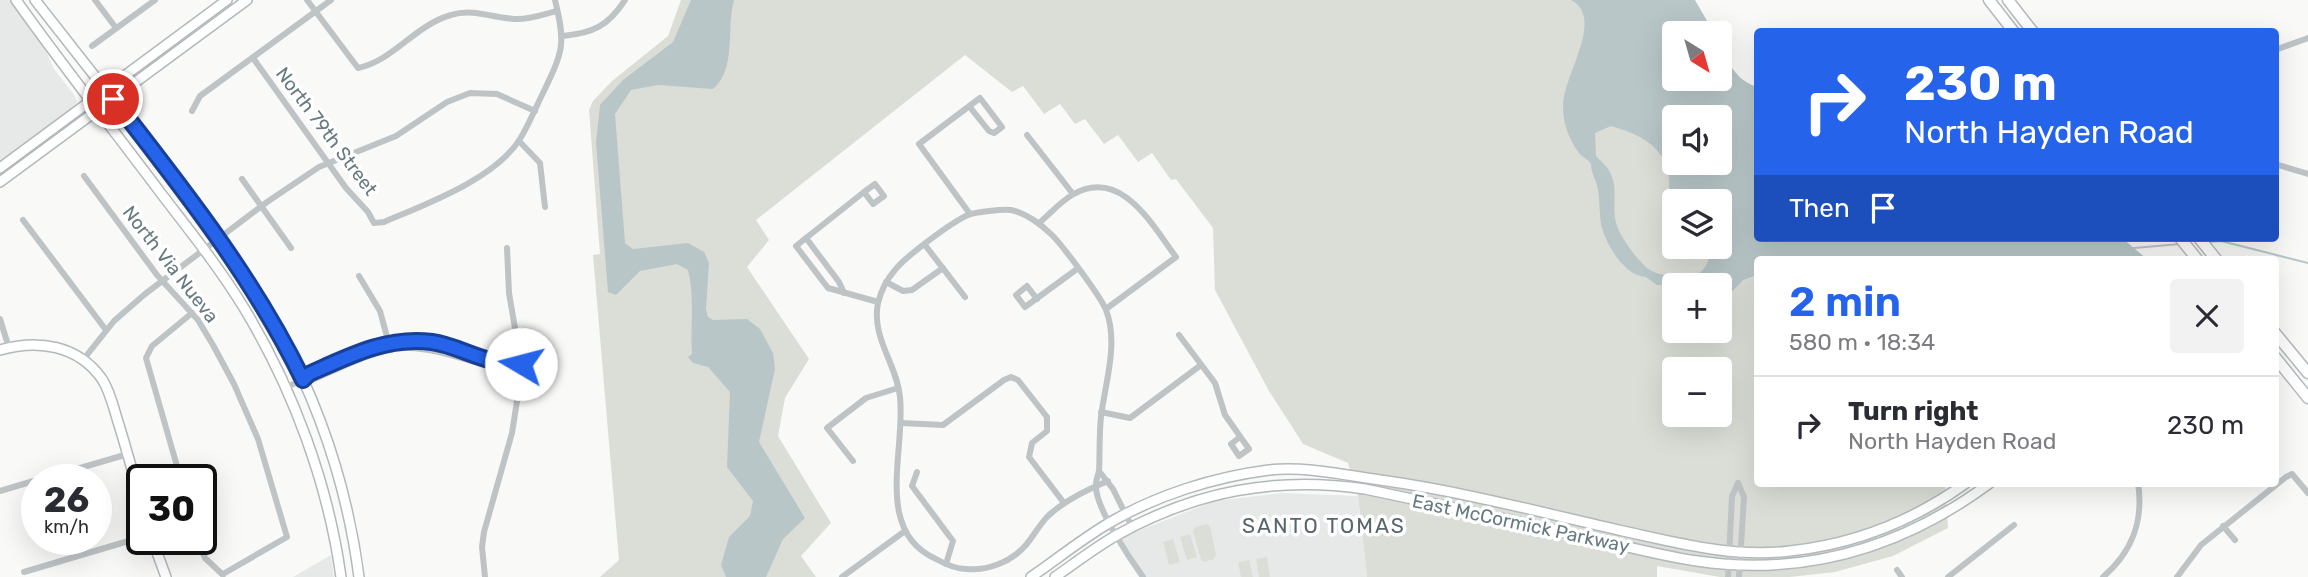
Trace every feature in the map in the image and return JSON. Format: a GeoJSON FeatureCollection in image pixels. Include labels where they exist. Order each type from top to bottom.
{"type":"FeatureCollection","features":[{"type":"Feature","properties":{"kind":"main road"},"geometry":{"type":"LineString","coordinates":[[16,0],[204,249],[243,308],[286,387],[322,492],[341,577]]}},
{"type":"Feature","properties":{"kind":"main road"},"geometry":{"type":"LineString","coordinates":[[35,0],[219,237],[266,310],[303,380],[319,420],[341,488],[359,577]]}},
{"type":"Feature","properties":{"kind":"main road"},"geometry":{"type":"LineString","coordinates":[[0,168],[227,0]]}},
{"type":"Feature","properties":{"kind":"main road"},"geometry":{"type":"LineString","coordinates":[[0,182],[247,0]]}},
{"type":"Feature","properties":{"kind":"main road"},"geometry":{"type":"LineString","coordinates":[[1989,0],[2011,28]]}},
{"type":"Feature","properties":{"kind":"main road"},"geometry":{"type":"LineString","coordinates":[[2008,0],[2030,28]]}},
{"type":"Feature","properties":{"kind":"main road"},"geometry":{"type":"LineString","coordinates":[[2183,242],[2195,256]]}},
{"type":"Feature","properties":{"kind":"main road"},"geometry":{"type":"LineString","coordinates":[[2202,242],[2214,256]]}},
{"type":"Feature","properties":{"kind":"main road"},"geometry":{"type":"LineString","coordinates":[[2279,338],[2308,373]]}},
{"type":"Feature","properties":{"kind":"main road"},"geometry":{"type":"LineString","coordinates":[[4,349],[30,344],[47,345],[61,348],[83,360],[106,386],[131,464]]}},
{"type":"Feature","properties":{"kind":"main road"},"geometry":{"type":"LineString","coordinates":[[2279,362],[2308,398]]}},
{"type":"Feature","properties":{"kind":"main road","name":"East McCormick Parkway"},"geometry":{"type":"LineString","coordinates":[[1031,577],[1126,515],[1196,485],[1272,470],[1316,471],[1406,484],[1693,546],[1742,552],[1789,552],[1824,546],[1891,527],[1937,504],[1960,487]]}},
{"type":"Feature","properties":{"kind":"main road"},"geometry":{"type":"LineString","coordinates":[[1316,471],[1316,483]]}},
{"type":"Feature","properties":{"kind":"main road","name":"East McCormick Parkway"},"geometry":{"type":"LineString","coordinates":[[1055,577],[1132,527],[1200,499],[1273,485],[1316,483],[1365,489],[1697,561],[1729,565],[1791,565],[1825,560],[1894,539],[1945,515],[1984,487]]}},
{"type":"Feature","properties":{"kind":"main road"},"geometry":{"type":"LineString","coordinates":[[1891,527],[1894,539]]}},
{"type":"Feature","properties":{"kind":"main road"},"geometry":{"type":"LineString","coordinates":[[158,555],[166,577]]}},
{"type":"Feature","properties":{"kind":"street"},"geometry":{"type":"LineString","coordinates":[[95,0],[116,29]]}},
{"type":"Feature","properties":{"kind":"street"},"geometry":{"type":"LineString","coordinates":[[92,46],[155,0]]}},
{"type":"Feature","properties":{"kind":"street"},"geometry":{"type":"LineString","coordinates":[[307,0],[358,68],[372,65],[425,26],[453,14],[483,13],[519,19],[557,10]]}},
{"type":"Feature","properties":{"kind":"street"},"geometry":{"type":"LineString","coordinates":[[192,111],[200,96],[331,0]]}},
{"type":"Feature","properties":{"kind":"street"},"geometry":{"type":"LineString","coordinates":[[461,200],[457,192],[504,157],[519,141],[535,111],[559,59],[563,37],[555,0]]}},
{"type":"Feature","properties":{"kind":"street"},"geometry":{"type":"LineString","coordinates":[[563,37],[585,34],[597,29],[617,12],[625,0]]}},
{"type":"Feature","properties":{"kind":"street"},"geometry":{"type":"LineString","coordinates":[[2279,49],[2308,38]]}},
{"type":"Feature","properties":{"kind":"street","name":"North 79th Street"},"geometry":{"type":"LineString","coordinates":[[253,58],[374,223],[384,222],[457,192]]}},
{"type":"Feature","properties":{"kind":"street"},"geometry":{"type":"LineString","coordinates":[[83,360],[106,330],[129,307],[301,177],[328,163],[397,136],[447,102],[470,93],[497,94],[535,111]]}},
{"type":"Feature","properties":{"kind":"street"},"geometry":{"type":"LineString","coordinates":[[969,106],[989,131],[994,133],[1002,127],[980,98],[969,106],[919,144],[970,214]]}},
{"type":"Feature","properties":{"kind":"street"},"geometry":{"type":"LineString","coordinates":[[1027,135],[1073,194]]}},
{"type":"Feature","properties":{"kind":"street"},"geometry":{"type":"LineString","coordinates":[[519,141],[540,163],[545,207]]}},
{"type":"Feature","properties":{"kind":"street"},"geometry":{"type":"LineString","coordinates":[[2279,165],[2308,174]]}},
{"type":"Feature","properties":{"kind":"street","name":"North Via Nueva"},"geometry":{"type":"LineString","coordinates":[[84,176],[162,280],[192,313],[217,352],[244,408],[269,470],[287,537],[223,576]]}},
{"type":"Feature","properties":{"kind":"street"},"geometry":{"type":"LineString","coordinates":[[242,179],[291,248]]}},
{"type":"Feature","properties":{"kind":"street"},"geometry":{"type":"LineString","coordinates":[[1039,223],[1073,194],[1098,187],[1120,192],[1137,204],[1176,257],[1106,309]]}},
{"type":"Feature","properties":{"kind":"street"},"geometry":{"type":"LineString","coordinates":[[864,192],[796,246],[828,288],[878,302]]}},
{"type":"Feature","properties":{"kind":"street"},"geometry":{"type":"LineString","coordinates":[[1108,481],[1096,486],[1064,503],[1046,518],[1023,548],[994,567],[966,569],[946,564],[917,548],[905,531],[896,504],[901,423],[898,388],[878,332],[878,302],[896,267],[951,225],[970,214],[1011,210],[1039,223],[1055,238],[1106,309],[1111,341],[1101,412],[1096,486],[1098,498],[1116,535],[1143,577]]}},
{"type":"Feature","properties":{"kind":"street"},"geometry":{"type":"LineString","coordinates":[[23,220],[106,330]]}},
{"type":"Feature","properties":{"kind":"street"},"geometry":{"type":"LineString","coordinates":[[806,238],[839,282],[844,293]]}},
{"type":"Feature","properties":{"kind":"street"},"geometry":{"type":"LineString","coordinates":[[925,245],[965,296]]}},
{"type":"Feature","properties":{"kind":"street"},"geometry":{"type":"LineString","coordinates":[[485,577],[482,547],[484,532],[519,398],[521,364],[509,293],[507,248]]}},
{"type":"Feature","properties":{"kind":"street"},"geometry":{"type":"LineString","coordinates":[[886,282],[903,291],[912,290],[943,268]]}},
{"type":"Feature","properties":{"kind":"street"},"geometry":{"type":"LineString","coordinates":[[1037,299],[1077,269]]}},
{"type":"Feature","properties":{"kind":"street"},"geometry":{"type":"LineString","coordinates":[[359,275],[380,310],[389,346]]}},
{"type":"Feature","properties":{"kind":"street"},"geometry":{"type":"LineString","coordinates":[[176,464],[146,358],[152,346],[192,313]]}},
{"type":"Feature","properties":{"kind":"street"},"geometry":{"type":"LineString","coordinates":[[0,319],[4,349]]}},
{"type":"Feature","properties":{"kind":"street"},"geometry":{"type":"LineString","coordinates":[[1179,335],[1216,383],[1225,415],[1240,436]]}},
{"type":"Feature","properties":{"kind":"street"},"geometry":{"type":"LineString","coordinates":[[286,387],[365,349],[389,346],[433,342],[494,361],[521,364]]}},
{"type":"Feature","properties":{"kind":"street"},"geometry":{"type":"LineString","coordinates":[[389,346],[430,351],[520,373]]}},
{"type":"Feature","properties":{"kind":"street"},"geometry":{"type":"LineString","coordinates":[[1101,412],[1130,418],[1201,365]]}},
{"type":"Feature","properties":{"kind":"street"},"geometry":{"type":"LineString","coordinates":[[901,423],[943,425],[1004,380],[1011,377],[1018,380],[1046,417],[1046,431],[1032,443],[1029,457],[1064,503]]}},
{"type":"Feature","properties":{"kind":"street"},"geometry":{"type":"LineString","coordinates":[[853,461],[827,428],[866,398],[898,388]]}},
{"type":"Feature","properties":{"kind":"street"},"geometry":{"type":"LineString","coordinates":[[93,464],[128,454]]}},
{"type":"Feature","properties":{"kind":"street"},"geometry":{"type":"LineString","coordinates":[[1099,471],[1108,481],[1132,527]]}},
{"type":"Feature","properties":{"kind":"street"},"geometry":{"type":"LineString","coordinates":[[917,472],[912,486],[953,541],[946,564]]}},
{"type":"Feature","properties":{"kind":"street"},"geometry":{"type":"LineString","coordinates":[[2279,484],[2292,474],[2308,493]]}},
{"type":"Feature","properties":{"kind":"street"},"geometry":{"type":"LineString","coordinates":[[1728,577],[1732,496],[1738,483],[1744,497],[1739,577]]}},
{"type":"Feature","properties":{"kind":"street"},"geometry":{"type":"LineString","coordinates":[[0,491],[21,485]]}},
{"type":"Feature","properties":{"kind":"street"},"geometry":{"type":"LineString","coordinates":[[2102,577],[2120,561],[2137,531],[2140,506],[2138,487]]}},
{"type":"Feature","properties":{"kind":"street"},"geometry":{"type":"LineString","coordinates":[[2177,577],[2194,551],[2275,487]]}},
{"type":"Feature","properties":{"kind":"street"},"geometry":{"type":"LineString","coordinates":[[1948,577],[2014,525]]}},
{"type":"Feature","properties":{"kind":"street"},"geometry":{"type":"LineString","coordinates":[[2223,526],[2235,540]]}},
{"type":"Feature","properties":{"kind":"street"},"geometry":{"type":"LineString","coordinates":[[842,577],[905,531]]}},
{"type":"Feature","properties":{"kind":"street"},"geometry":{"type":"LineString","coordinates":[[24,572],[126,542]]}},
{"type":"Feature","properties":{"kind":"street"},"geometry":{"type":"LineString","coordinates":[[204,555],[223,576]]}},
{"type":"Feature","properties":{"kind":"street"},"geometry":{"type":"LineString","coordinates":[[1897,570],[1902,577]]}},
{"type":"Feature","properties":{"kind":"shaded area"},"geometry":{"type":"Polygon","coordinates":[[[0,0],[10,0],[77,102],[73,108],[0,163],[0,0]]]}},
{"type":"Feature","properties":{"kind":"shaded area"},"geometry":{"type":"Polygon","coordinates":[[[681,0],[1652,0],[1662,71],[1662,91],[1665,91],[1667,105],[1662,105],[1662,175],[1675,175],[1675,189],[1662,189],[1662,259],[1732,259],[1732,255],[1754,270],[1754,487],[1945,487],[1948,528],[1893,556],[1835,572],[1790,577],[1720,577],[1657,566],[1657,577],[1367,577],[1358,496],[1348,463],[1303,444],[1269,391],[1215,290],[1213,228],[1176,179],[1171,180],[1152,153],[1138,162],[1118,135],[1104,144],[1085,119],[1075,124],[1060,104],[1044,114],[1023,86],[1012,92],[965,55],[756,220],[769,240],[747,267],[809,359],[785,398],[778,436],[831,523],[801,556],[816,577],[600,577],[619,560],[593,255],[600,254],[589,110],[593,101],[612,81],[668,36],[681,0]]]}},
{"type":"Feature","properties":{"kind":"shaded area"},"geometry":{"type":"Polygon","coordinates":[[[691,0],[734,0],[728,59],[720,81],[713,89],[658,85],[631,90],[615,114],[625,243],[633,249],[688,243],[704,252],[709,263],[706,309],[708,317],[713,320],[747,319],[760,329],[773,353],[775,369],[759,442],[805,518],[783,539],[766,577],[726,577],[721,565],[729,537],[750,516],[753,501],[727,467],[730,392],[708,367],[693,363],[688,357],[692,354],[692,301],[688,270],[677,264],[640,271],[616,295],[608,292],[596,142],[600,105],[623,80],[673,42],[691,0]]]}},
{"type":"Feature","properties":{"kind":"shaded area"},"geometry":{"type":"Polygon","coordinates":[[[1571,0],[1695,0],[1707,21],[1662,21],[1662,91],[1732,91],[1732,66],[1739,76],[1754,86],[1754,242],[2127,242],[2143,256],[1754,256],[1754,276],[1743,280],[1732,292],[1732,273],[1699,273],[1708,259],[1732,259],[1732,189],[1669,189],[1668,175],[1732,175],[1732,105],[1662,105],[1662,157],[1649,143],[1631,133],[1611,126],[1595,133],[1596,156],[1612,177],[1617,226],[1636,257],[1650,270],[1662,274],[1662,285],[1657,285],[1630,271],[1611,249],[1601,224],[1597,186],[1591,164],[1575,148],[1565,125],[1564,95],[1584,34],[1581,9],[1571,0]]]}},
{"type":"Feature","properties":{"kind":"shaded area"},"geometry":{"type":"Polygon","coordinates":[[[1282,493],[1358,496],[1367,577],[1144,577],[1120,538],[1214,501],[1282,493]]]}},
{"type":"Feature","properties":{"kind":"shaded area"},"geometry":{"type":"Polygon","coordinates":[[[1207,524],[1210,526],[1216,555],[1214,559],[1204,562],[1201,560],[1193,531],[1195,527],[1207,524]]]}},
{"type":"Feature","properties":{"kind":"shaded area"},"geometry":{"type":"Polygon","coordinates":[[[1190,534],[1197,557],[1187,560],[1180,537],[1190,534]]]}},
{"type":"Feature","properties":{"kind":"shaded area"},"geometry":{"type":"Polygon","coordinates":[[[1173,539],[1180,562],[1169,565],[1163,542],[1173,539]]]}},
{"type":"Feature","properties":{"kind":"shaded area"},"geometry":{"type":"Polygon","coordinates":[[[331,555],[334,577],[293,577],[331,555]]]}},
{"type":"Feature","properties":{"kind":"shaded area"},"geometry":{"type":"Polygon","coordinates":[[[1267,557],[1270,577],[1259,577],[1256,559],[1267,557]]]}},
{"type":"Feature","properties":{"kind":"shaded area"},"geometry":{"type":"Polygon","coordinates":[[[1249,560],[1253,577],[1241,577],[1238,562],[1249,560]]]}},
{"type":"Feature","properties":{"kind":"waterway"},"geometry":{"type":"LineString","coordinates":[[2225,242],[2308,263]]}},
{"type":"Feature","properties":{"kind":"waterway"},"geometry":{"type":"LineString","coordinates":[[2134,248],[2180,244]]}},
{"type":"Feature","properties":{"kind":"district","name":"SANTO TOMAS"},"geometry":{"type":"Point","coordinates":[1324,526]}},
{"type":"Feature","properties":{"kind":"route"},"geometry":{"type":"LineString","coordinates":[[113,99],[219,237],[261,300],[303,380],[309,374],[365,349],[407,341],[433,342],[494,361],[521,364]]}}]}
